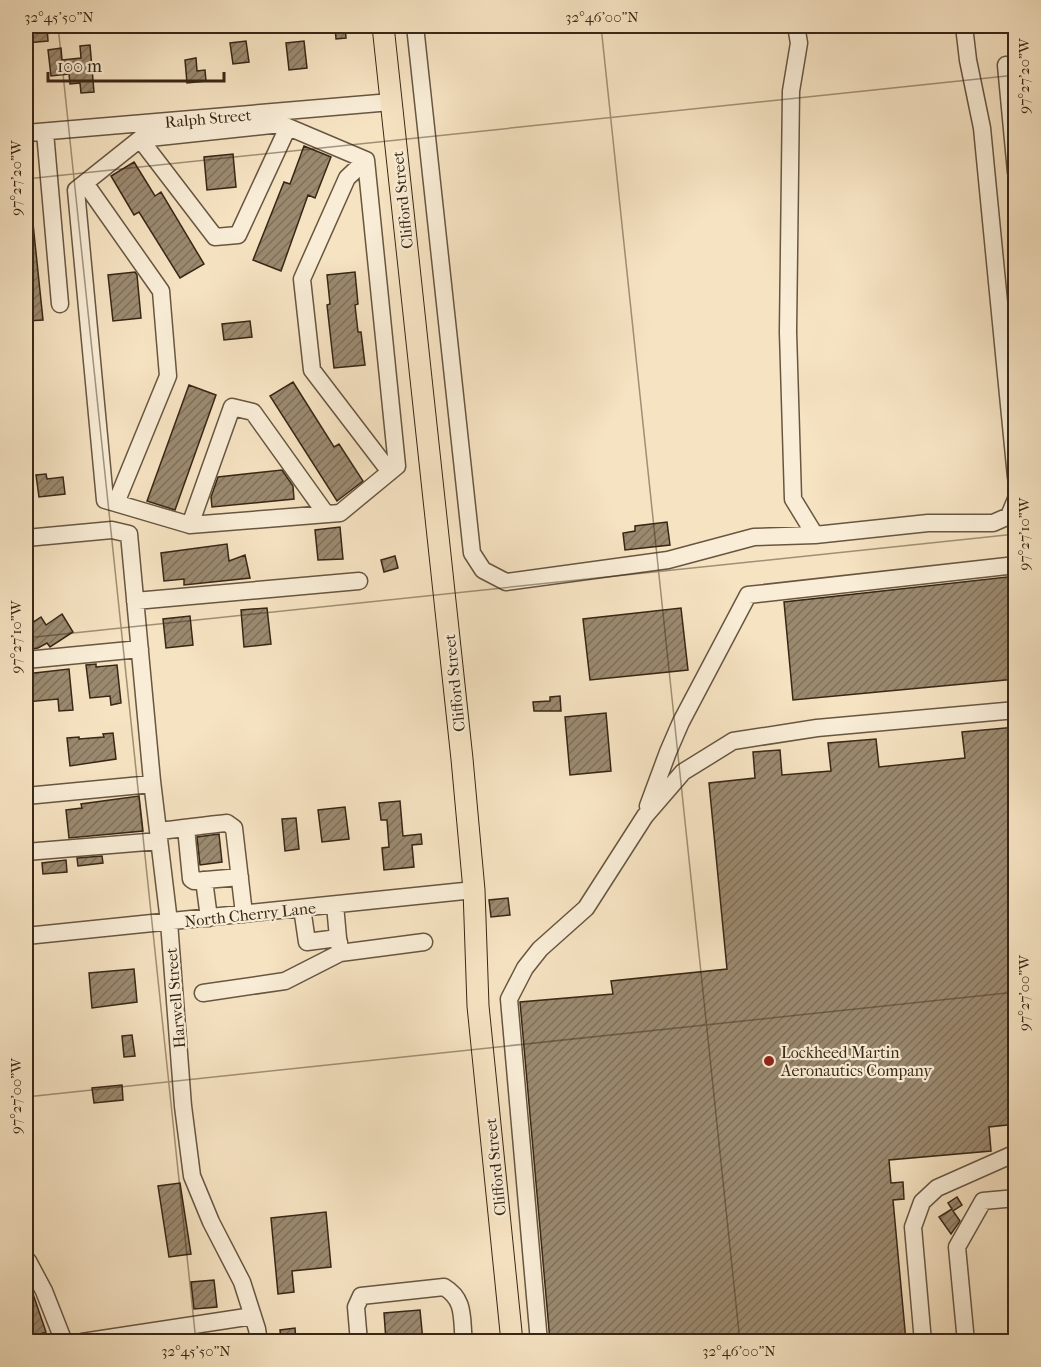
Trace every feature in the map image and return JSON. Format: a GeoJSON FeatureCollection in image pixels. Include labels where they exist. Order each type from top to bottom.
{"type":"FeatureCollection","features":[{"type":"Feature","properties":{"kind":"main road","name":"Clifford Street"},"geometry":{"type":"LineString","coordinates":[[383,26],[443,573],[474,890],[478,1006],[512,1341]]}},
{"type":"Feature","properties":{"kind":"street"},"geometry":{"type":"LineString","coordinates":[[415,26],[472,553],[483,570],[506,582],[668,560],[754,537],[815,534],[928,523],[993,523],[1012,517],[1016,499]]}},
{"type":"Feature","properties":{"kind":"street"},"geometry":{"type":"LineString","coordinates":[[796,26],[799,43],[790,91],[788,332],[793,499],[815,534]]}},
{"type":"Feature","properties":{"kind":"street"},"geometry":{"type":"LineString","coordinates":[[964,26],[968,60],[982,128],[1016,477]]}},
{"type":"Feature","properties":{"kind":"street"},"geometry":{"type":"LineString","coordinates":[[1006,65],[1016,172]]}},
{"type":"Feature","properties":{"kind":"street","name":"Ralph Street"},"geometry":{"type":"LineString","coordinates":[[26,133],[156,130],[283,121],[391,102]]}},
{"type":"Feature","properties":{"kind":"street"},"geometry":{"type":"LineString","coordinates":[[140,140],[215,237],[238,235],[283,121],[366,160]]}},
{"type":"Feature","properties":{"kind":"street"},"geometry":{"type":"LineString","coordinates":[[107,530],[110,501],[76,190],[156,130]]}},
{"type":"Feature","properties":{"kind":"street"},"geometry":{"type":"LineString","coordinates":[[45,132],[60,304]]}},
{"type":"Feature","properties":{"kind":"street"},"geometry":{"type":"LineString","coordinates":[[110,501],[190,525],[340,513],[397,466],[366,160]]}},
{"type":"Feature","properties":{"kind":"street"},"geometry":{"type":"LineString","coordinates":[[366,160],[347,177],[302,279],[312,370],[390,472]]}},
{"type":"Feature","properties":{"kind":"street"},"geometry":{"type":"LineString","coordinates":[[86,183],[161,291],[168,376],[110,501]]}},
{"type":"Feature","properties":{"kind":"street"},"geometry":{"type":"LineString","coordinates":[[190,525],[232,407],[253,412],[326,514]]}},
{"type":"Feature","properties":{"kind":"street"},"geometry":{"type":"LineString","coordinates":[[26,538],[107,530],[129,534],[146,513]]}},
{"type":"Feature","properties":{"kind":"street","name":"Harwell Street"},"geometry":{"type":"LineString","coordinates":[[129,534],[152,784],[169,922],[183,1106],[192,1176],[211,1222],[242,1282],[259,1341]]}},
{"type":"Feature","properties":{"kind":"street"},"geometry":{"type":"LineString","coordinates":[[645,816],[681,723],[748,595],[1016,565]]}},
{"type":"Feature","properties":{"kind":"street"},"geometry":{"type":"LineString","coordinates":[[135,601],[359,581]]}},
{"type":"Feature","properties":{"kind":"street"},"geometry":{"type":"LineString","coordinates":[[26,660],[140,650]]}},
{"type":"Feature","properties":{"kind":"street"},"geometry":{"type":"LineString","coordinates":[[539,1341],[509,999],[525,968],[540,949],[586,908],[645,816],[683,772],[733,741],[817,728],[1016,710]]}},
{"type":"Feature","properties":{"kind":"street"},"geometry":{"type":"LineString","coordinates":[[26,796],[152,784]]}},
{"type":"Feature","properties":{"kind":"street"},"geometry":{"type":"LineString","coordinates":[[26,852],[158,836],[205,824],[227,823],[234,828],[244,914]]}},
{"type":"Feature","properties":{"kind":"street"},"geometry":{"type":"LineString","coordinates":[[186,828],[191,879],[194,881],[240,877]]}},
{"type":"Feature","properties":{"kind":"street"},"geometry":{"type":"LineString","coordinates":[[204,880],[209,918]]}},
{"type":"Feature","properties":{"kind":"street","name":"North Cherry Lane"},"geometry":{"type":"LineString","coordinates":[[26,936],[474,890]]}},
{"type":"Feature","properties":{"kind":"street"},"geometry":{"type":"LineString","coordinates":[[335,905],[339,946]]}},
{"type":"Feature","properties":{"kind":"street"},"geometry":{"type":"LineString","coordinates":[[302,908],[307,942],[339,946],[424,942]]}},
{"type":"Feature","properties":{"kind":"street"},"geometry":{"type":"LineString","coordinates":[[203,993],[285,981],[339,946]]}},
{"type":"Feature","properties":{"kind":"street"},"geometry":{"type":"LineString","coordinates":[[923,1341],[913,1227],[922,1202],[937,1188],[1016,1153]]}},
{"type":"Feature","properties":{"kind":"street"},"geometry":{"type":"LineString","coordinates":[[966,1341],[957,1247],[983,1201],[1016,1198]]}},
{"type":"Feature","properties":{"kind":"street"},"geometry":{"type":"LineString","coordinates":[[26,1262],[28,1261],[44,1291],[64,1341]]}},
{"type":"Feature","properties":{"kind":"street"},"geometry":{"type":"LineString","coordinates":[[359,1341],[356,1307],[362,1296],[444,1287],[455,1294],[460,1305],[464,1341]]}},
{"type":"Feature","properties":{"kind":"street"},"geometry":{"type":"LineString","coordinates":[[84,1341],[253,1316]]}},
{"type":"Feature","properties":{"kind":"building"},"geometry":{"type":"Polygon","coordinates":[[[335,26],[345,26],[346,38],[336,39],[335,26]]]}},
{"type":"Feature","properties":{"kind":"building"},"geometry":{"type":"Polygon","coordinates":[[[47,27],[48,41],[26,43],[26,32],[47,27]]]}},
{"type":"Feature","properties":{"kind":"building"},"geometry":{"type":"Polygon","coordinates":[[[246,41],[249,62],[233,64],[230,43],[246,41]]]}},
{"type":"Feature","properties":{"kind":"building"},"geometry":{"type":"Polygon","coordinates":[[[304,41],[307,68],[289,70],[286,43],[304,41]]]}},
{"type":"Feature","properties":{"kind":"building"},"geometry":{"type":"Polygon","coordinates":[[[90,45],[94,92],[81,93],[80,83],[70,84],[69,74],[51,76],[48,50],[61,48],[62,60],[81,58],[80,46],[90,45]]]}},
{"type":"Feature","properties":{"kind":"building"},"geometry":{"type":"Polygon","coordinates":[[[196,58],[197,71],[205,70],[206,81],[187,83],[185,60],[196,58]]]}},
{"type":"Feature","properties":{"kind":"building"},"geometry":{"type":"Polygon","coordinates":[[[304,146],[331,157],[315,198],[308,195],[281,271],[253,260],[284,182],[290,184],[304,146]]]}},
{"type":"Feature","properties":{"kind":"building"},"geometry":{"type":"Polygon","coordinates":[[[233,154],[236,187],[207,190],[204,157],[233,154]]]}},
{"type":"Feature","properties":{"kind":"building"},"geometry":{"type":"Polygon","coordinates":[[[134,162],[155,196],[161,192],[204,264],[180,278],[139,212],[134,215],[111,176],[134,162]]]}},
{"type":"Feature","properties":{"kind":"building"},"geometry":{"type":"Polygon","coordinates":[[[26,214],[32,214],[43,320],[26,321],[26,214]]]}},
{"type":"Feature","properties":{"kind":"building"},"geometry":{"type":"Polygon","coordinates":[[[135,272],[141,318],[113,321],[108,275],[135,272]]]}},
{"type":"Feature","properties":{"kind":"building"},"geometry":{"type":"Polygon","coordinates":[[[355,272],[358,304],[355,305],[365,365],[334,368],[327,305],[330,304],[327,275],[355,272]]]}},
{"type":"Feature","properties":{"kind":"building"},"geometry":{"type":"Polygon","coordinates":[[[250,321],[252,337],[224,340],[222,324],[250,321]]]}},
{"type":"Feature","properties":{"kind":"building"},"geometry":{"type":"Polygon","coordinates":[[[293,382],[334,447],[339,444],[363,481],[337,501],[270,396],[293,382]]]}},
{"type":"Feature","properties":{"kind":"building"},"geometry":{"type":"Polygon","coordinates":[[[189,385],[216,395],[175,510],[147,501],[189,385]]]}},
{"type":"Feature","properties":{"kind":"building"},"geometry":{"type":"Polygon","coordinates":[[[282,470],[293,486],[294,499],[212,507],[211,497],[218,477],[282,470]]]}},
{"type":"Feature","properties":{"kind":"building"},"geometry":{"type":"Polygon","coordinates":[[[46,474],[47,479],[63,477],[65,494],[39,497],[36,475],[46,474]]]}},
{"type":"Feature","properties":{"kind":"building"},"geometry":{"type":"Polygon","coordinates":[[[667,522],[670,545],[625,550],[623,533],[635,531],[635,526],[667,522]]]}},
{"type":"Feature","properties":{"kind":"building"},"geometry":{"type":"Polygon","coordinates":[[[340,527],[343,559],[318,560],[315,530],[340,527]]]}},
{"type":"Feature","properties":{"kind":"building"},"geometry":{"type":"Polygon","coordinates":[[[227,544],[229,561],[245,555],[250,578],[184,585],[184,579],[164,581],[161,553],[227,544]]]}},
{"type":"Feature","properties":{"kind":"building"},"geometry":{"type":"Polygon","coordinates":[[[395,556],[398,568],[384,572],[381,560],[395,556]]]}},
{"type":"Feature","properties":{"kind":"building"},"geometry":{"type":"Polygon","coordinates":[[[1016,576],[1016,679],[793,700],[784,602],[1016,576]]]}},
{"type":"Feature","properties":{"kind":"building"},"geometry":{"type":"Polygon","coordinates":[[[267,608],[271,644],[244,647],[241,610],[267,608]]]}},
{"type":"Feature","properties":{"kind":"building"},"geometry":{"type":"Polygon","coordinates":[[[681,608],[688,670],[590,680],[583,619],[681,608]]]}},
{"type":"Feature","properties":{"kind":"building"},"geometry":{"type":"Polygon","coordinates":[[[62,614],[73,632],[50,647],[47,643],[38,648],[26,650],[26,627],[41,617],[46,625],[62,614]]]}},
{"type":"Feature","properties":{"kind":"building"},"geometry":{"type":"Polygon","coordinates":[[[190,616],[193,645],[166,648],[163,619],[190,616]]]}},
{"type":"Feature","properties":{"kind":"building"},"geometry":{"type":"Polygon","coordinates":[[[96,664],[96,667],[117,665],[121,703],[111,705],[110,696],[90,698],[86,665],[96,664]]]}},
{"type":"Feature","properties":{"kind":"building"},"geometry":{"type":"Polygon","coordinates":[[[69,669],[73,710],[59,711],[58,699],[26,702],[26,674],[69,669]]]}},
{"type":"Feature","properties":{"kind":"building"},"geometry":{"type":"Polygon","coordinates":[[[560,696],[561,711],[534,711],[533,702],[550,701],[550,697],[560,696]]]}},
{"type":"Feature","properties":{"kind":"building"},"geometry":{"type":"Polygon","coordinates":[[[606,713],[611,771],[570,775],[565,717],[606,713]]]}},
{"type":"Feature","properties":{"kind":"building","name":"Lockheed Martin Aeronautics Company"},"geometry":{"type":"Polygon","coordinates":[[[1016,727],[1016,1124],[989,1127],[991,1151],[889,1160],[891,1183],[903,1182],[904,1199],[893,1200],[906,1341],[550,1341],[520,1002],[613,994],[611,981],[727,969],[709,783],[755,778],[753,752],[780,750],[782,775],[831,771],[828,743],[876,739],[879,767],[965,758],[962,732],[1016,727]]]}},
{"type":"Feature","properties":{"kind":"building"},"geometry":{"type":"Polygon","coordinates":[[[113,733],[116,759],[70,766],[67,738],[104,737],[103,734],[113,733]]]}},
{"type":"Feature","properties":{"kind":"building"},"geometry":{"type":"Polygon","coordinates":[[[139,796],[143,831],[69,838],[66,810],[82,808],[81,804],[139,796]]]}},
{"type":"Feature","properties":{"kind":"building"},"geometry":{"type":"Polygon","coordinates":[[[400,801],[403,836],[421,834],[422,844],[412,845],[414,867],[384,870],[382,848],[389,847],[387,820],[381,820],[379,803],[400,801]]]}},
{"type":"Feature","properties":{"kind":"building"},"geometry":{"type":"Polygon","coordinates":[[[345,807],[349,839],[322,842],[318,810],[345,807]]]}},
{"type":"Feature","properties":{"kind":"building"},"geometry":{"type":"Polygon","coordinates":[[[296,818],[299,849],[285,851],[282,819],[296,818]]]}},
{"type":"Feature","properties":{"kind":"building"},"geometry":{"type":"Polygon","coordinates":[[[219,834],[222,862],[200,865],[197,837],[219,834]]]}},
{"type":"Feature","properties":{"kind":"building"},"geometry":{"type":"Polygon","coordinates":[[[102,856],[103,863],[78,866],[77,858],[102,856]]]}},
{"type":"Feature","properties":{"kind":"building"},"geometry":{"type":"Polygon","coordinates":[[[66,860],[67,872],[43,874],[42,863],[66,860]]]}},
{"type":"Feature","properties":{"kind":"building"},"geometry":{"type":"Polygon","coordinates":[[[508,898],[510,915],[491,917],[489,900],[508,898]]]}},
{"type":"Feature","properties":{"kind":"building"},"geometry":{"type":"Polygon","coordinates":[[[134,969],[137,1002],[92,1008],[89,973],[134,969]]]}},
{"type":"Feature","properties":{"kind":"building"},"geometry":{"type":"Polygon","coordinates":[[[132,1035],[135,1056],[124,1057],[122,1036],[132,1035]]]}},
{"type":"Feature","properties":{"kind":"building"},"geometry":{"type":"Polygon","coordinates":[[[122,1085],[123,1100],[94,1103],[92,1088],[122,1085]]]}},
{"type":"Feature","properties":{"kind":"building"},"geometry":{"type":"Polygon","coordinates":[[[180,1183],[191,1254],[169,1257],[158,1186],[180,1183]]]}},
{"type":"Feature","properties":{"kind":"building"},"geometry":{"type":"Polygon","coordinates":[[[957,1197],[962,1205],[953,1211],[960,1221],[951,1234],[939,1217],[952,1209],[948,1203],[957,1197]]]}},
{"type":"Feature","properties":{"kind":"building"},"geometry":{"type":"Polygon","coordinates":[[[326,1212],[331,1267],[292,1271],[294,1292],[278,1294],[271,1218],[326,1212]]]}},
{"type":"Feature","properties":{"kind":"building"},"geometry":{"type":"Polygon","coordinates":[[[26,1279],[46,1332],[26,1339],[26,1279]]]}},
{"type":"Feature","properties":{"kind":"building"},"geometry":{"type":"Polygon","coordinates":[[[214,1280],[217,1307],[194,1309],[191,1282],[214,1280]]]}},
{"type":"Feature","properties":{"kind":"building"},"geometry":{"type":"Polygon","coordinates":[[[420,1310],[423,1341],[386,1341],[384,1313],[420,1310]]]}},
{"type":"Feature","properties":{"kind":"building"},"geometry":{"type":"Polygon","coordinates":[[[295,1328],[296,1341],[281,1341],[280,1330],[295,1328]]]}},
{"type":"Feature","properties":{"kind":"place","name":"Lockheed Martin Aeronautics Company"},"geometry":{"type":"Point","coordinates":[769,1061]}}]}
